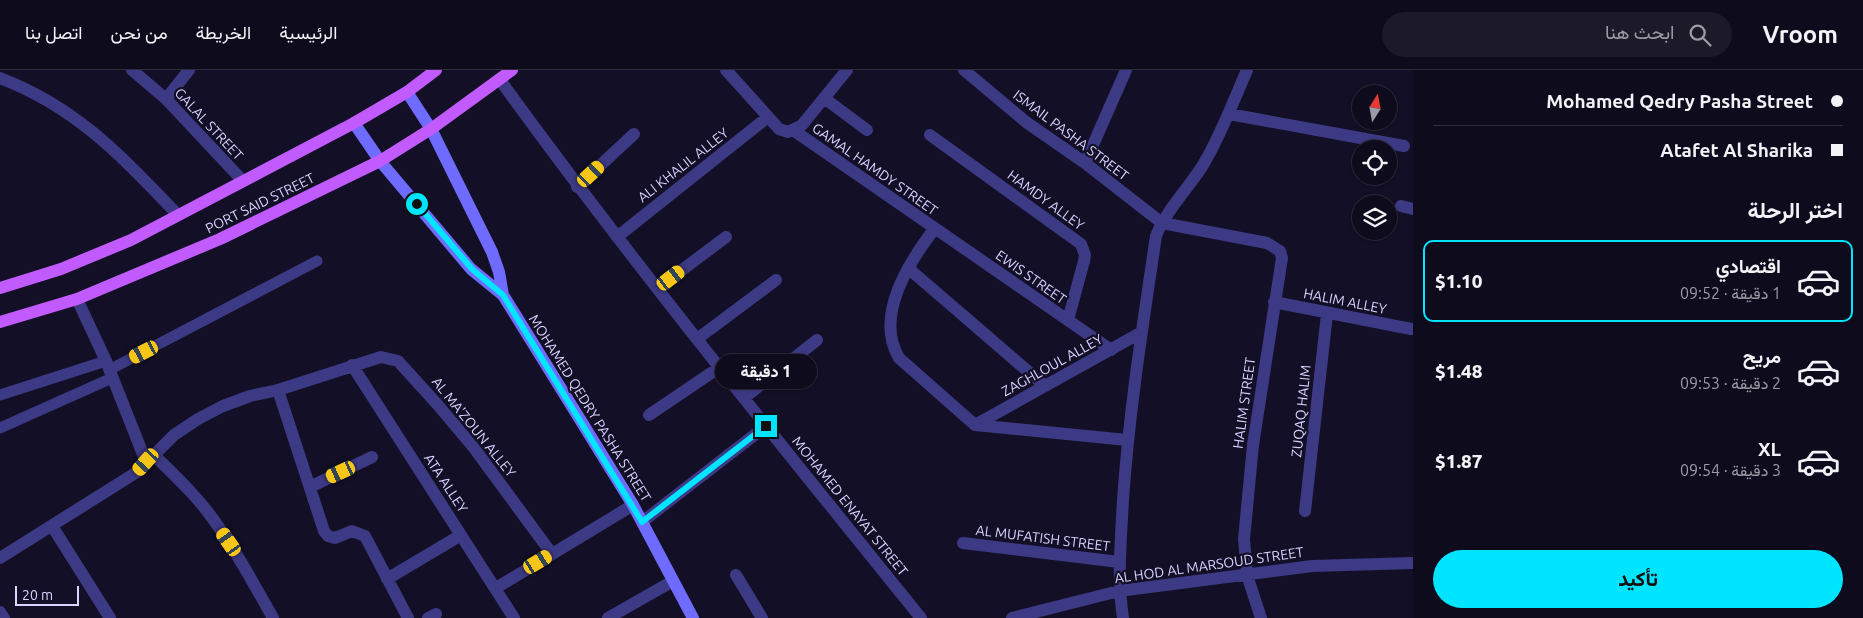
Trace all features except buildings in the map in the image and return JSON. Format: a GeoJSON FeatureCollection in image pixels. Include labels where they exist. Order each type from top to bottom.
{"type":"FeatureCollection","features":[{"type":"Feature","properties":{"kind":"main road","name":"PORT SAID STREET"},"geometry":{"type":"LineString","coordinates":[[0,288],[60,269],[130,240],[354,123],[406,92],[436,70]]}},
{"type":"Feature","properties":{"kind":"main road","name":"PORT SAID STREET"},"geometry":{"type":"LineString","coordinates":[[0,322],[77,299],[220,239],[380,161],[430,129],[512,70]]}},
{"type":"Feature","properties":{"kind":"street","name":"GALAL STREET"},"geometry":{"type":"LineString","coordinates":[[132,70],[166,99],[242,180]]}},
{"type":"Feature","properties":{"kind":"street"},"geometry":{"type":"LineString","coordinates":[[166,99],[188,70]]}},
{"type":"Feature","properties":{"kind":"street","name":"GAMAL HAMDY STREET"},"geometry":{"type":"LineString","coordinates":[[726,70],[779,129],[793,130],[935,228],[908,268],[898,292],[889,332],[892,346],[899,358],[975,425]]}},
{"type":"Feature","properties":{"kind":"street"},"geometry":{"type":"LineString","coordinates":[[793,130],[802,124],[847,70]]}},
{"type":"Feature","properties":{"kind":"street","name":"ISMAIL PASHA STREET"},"geometry":{"type":"LineString","coordinates":[[964,70],[1026,122],[1085,163],[1162,223]]}},
{"type":"Feature","properties":{"kind":"street"},"geometry":{"type":"LineString","coordinates":[[1085,163],[1126,70]]}},
{"type":"Feature","properties":{"kind":"street"},"geometry":{"type":"LineString","coordinates":[[1124,618],[1119,591],[1119,562],[1127,440],[1156,236],[1162,223],[1203,165],[1229,114],[1247,70]]}},
{"type":"Feature","properties":{"kind":"street"},"geometry":{"type":"LineString","coordinates":[[0,78],[19,86],[77,120],[115,149],[178,215]]}},
{"type":"Feature","properties":{"kind":"street","name":"MOHAMED ENAYAT STREET"},"geometry":{"type":"LineString","coordinates":[[500,80],[577,186],[766,426],[921,618]]}},
{"type":"Feature","properties":{"kind":"street","name":"MOHAMED QEDRY PASHA STREET"},"geometry":{"type":"LineString","coordinates":[[406,92],[430,129],[492,252],[499,272],[503,295]]}},
{"type":"Feature","properties":{"kind":"street"},"geometry":{"type":"LineString","coordinates":[[824,98],[867,130]]}},
{"type":"Feature","properties":{"kind":"street"},"geometry":{"type":"LineString","coordinates":[[1229,114],[1404,146]]}},
{"type":"Feature","properties":{"kind":"street","name":"ALI KHALIL ALLEY"},"geometry":{"type":"LineString","coordinates":[[617,237],[768,117]]}},
{"type":"Feature","properties":{"kind":"street","name":"MOHAMED QEDRY PASHA STREET"},"geometry":{"type":"LineString","coordinates":[[354,123],[380,161],[472,269],[503,295],[633,505],[693,618]]}},
{"type":"Feature","properties":{"kind":"street"},"geometry":{"type":"LineString","coordinates":[[577,186],[634,134]]}},
{"type":"Feature","properties":{"kind":"street","name":"HAMDY ALLEY"},"geometry":{"type":"LineString","coordinates":[[930,135],[1081,244],[1085,255],[1068,320]]}},
{"type":"Feature","properties":{"kind":"street","name":"HALIM STREET"},"geometry":{"type":"LineString","coordinates":[[1162,223],[1268,243],[1280,251],[1282,258],[1274,302],[1247,496],[1244,539],[1247,575],[1262,618]]}},
{"type":"Feature","properties":{"kind":"street","name":"EWIS STREET"},"geometry":{"type":"LineString","coordinates":[[935,228],[1111,350]]}},
{"type":"Feature","properties":{"kind":"street"},"geometry":{"type":"LineString","coordinates":[[658,288],[726,237]]}},
{"type":"Feature","properties":{"kind":"street"},"geometry":{"type":"LineString","coordinates":[[908,268],[1045,386]]}},
{"type":"Feature","properties":{"kind":"street"},"geometry":{"type":"LineString","coordinates":[[697,339],[776,280]]}},
{"type":"Feature","properties":{"kind":"street"},"geometry":{"type":"LineString","coordinates":[[77,299],[149,458],[184,485],[212,518],[237,554],[273,618]]}},
{"type":"Feature","properties":{"kind":"street","name":"HALIM ALLEY"},"geometry":{"type":"LineString","coordinates":[[1274,302],[1327,314],[1411,329]]}},
{"type":"Feature","properties":{"kind":"street","name":"ZUQAQ HALIM"},"geometry":{"type":"LineString","coordinates":[[1305,511],[1327,314]]}},
{"type":"Feature","properties":{"kind":"street","name":"ZAGHLOUL ALLEY"},"geometry":{"type":"LineString","coordinates":[[975,425],[1142,332]]}},
{"type":"Feature","properties":{"kind":"street"},"geometry":{"type":"LineString","coordinates":[[744,398],[817,340]]}},
{"type":"Feature","properties":{"kind":"street","name":"AL MA'ZOUN ALLEY"},"geometry":{"type":"LineString","coordinates":[[0,558],[137,472],[174,435],[198,419],[250,396],[278,390],[373,358],[390,358],[398,361],[474,448],[552,554]]}},
{"type":"Feature","properties":{"kind":"street","name":"ATA ALLEY"},"geometry":{"type":"LineString","coordinates":[[352,365],[514,618]]}},
{"type":"Feature","properties":{"kind":"street"},"geometry":{"type":"LineString","coordinates":[[649,415],[720,367]]}},
{"type":"Feature","properties":{"kind":"street"},"geometry":{"type":"LineString","coordinates":[[278,390],[324,531],[328,536],[335,538],[352,530],[365,536],[408,618]]}},
{"type":"Feature","properties":{"kind":"street"},"geometry":{"type":"LineString","coordinates":[[975,425],[1127,440]]}},
{"type":"Feature","properties":{"kind":"street"},"geometry":{"type":"LineString","coordinates":[[642,522],[766,426]]}},
{"type":"Feature","properties":{"kind":"street"},"geometry":{"type":"LineString","coordinates":[[310,487],[372,457]]}},
{"type":"Feature","properties":{"kind":"street"},"geometry":{"type":"LineString","coordinates":[[496,588],[633,505]]}},
{"type":"Feature","properties":{"kind":"street"},"geometry":{"type":"LineString","coordinates":[[52,526],[110,618]]}},
{"type":"Feature","properties":{"kind":"street"},"geometry":{"type":"LineString","coordinates":[[387,578],[462,535]]}},
{"type":"Feature","properties":{"kind":"street","name":"AL MUFATISH STREET"},"geometry":{"type":"LineString","coordinates":[[963,542],[1119,562]]}},
{"type":"Feature","properties":{"kind":"street","name":"AL HOD AL MARSOUD STREET"},"geometry":{"type":"LineString","coordinates":[[1012,618],[1119,591],[1312,566],[1412,560]]}},
{"type":"Feature","properties":{"kind":"street"},"geometry":{"type":"LineString","coordinates":[[736,575],[762,618]]}},
{"type":"Feature","properties":{"kind":"street"},"geometry":{"type":"LineString","coordinates":[[608,618],[674,581]]}},
{"type":"Feature","properties":{"kind":"street"},"geometry":{"type":"LineString","coordinates":[[0,612],[4,618]]}},
{"type":"Feature","properties":{"kind":"lane"},"geometry":{"type":"LineString","coordinates":[[0,428],[317,261]]}},
{"type":"Feature","properties":{"kind":"lane"},"geometry":{"type":"LineString","coordinates":[[0,395],[109,370]]}},
{"type":"Feature","properties":{"kind":"route"},"geometry":{"type":"LineString","coordinates":[[417,204],[472,269],[503,295],[642,522],[766,426]]}}]}
